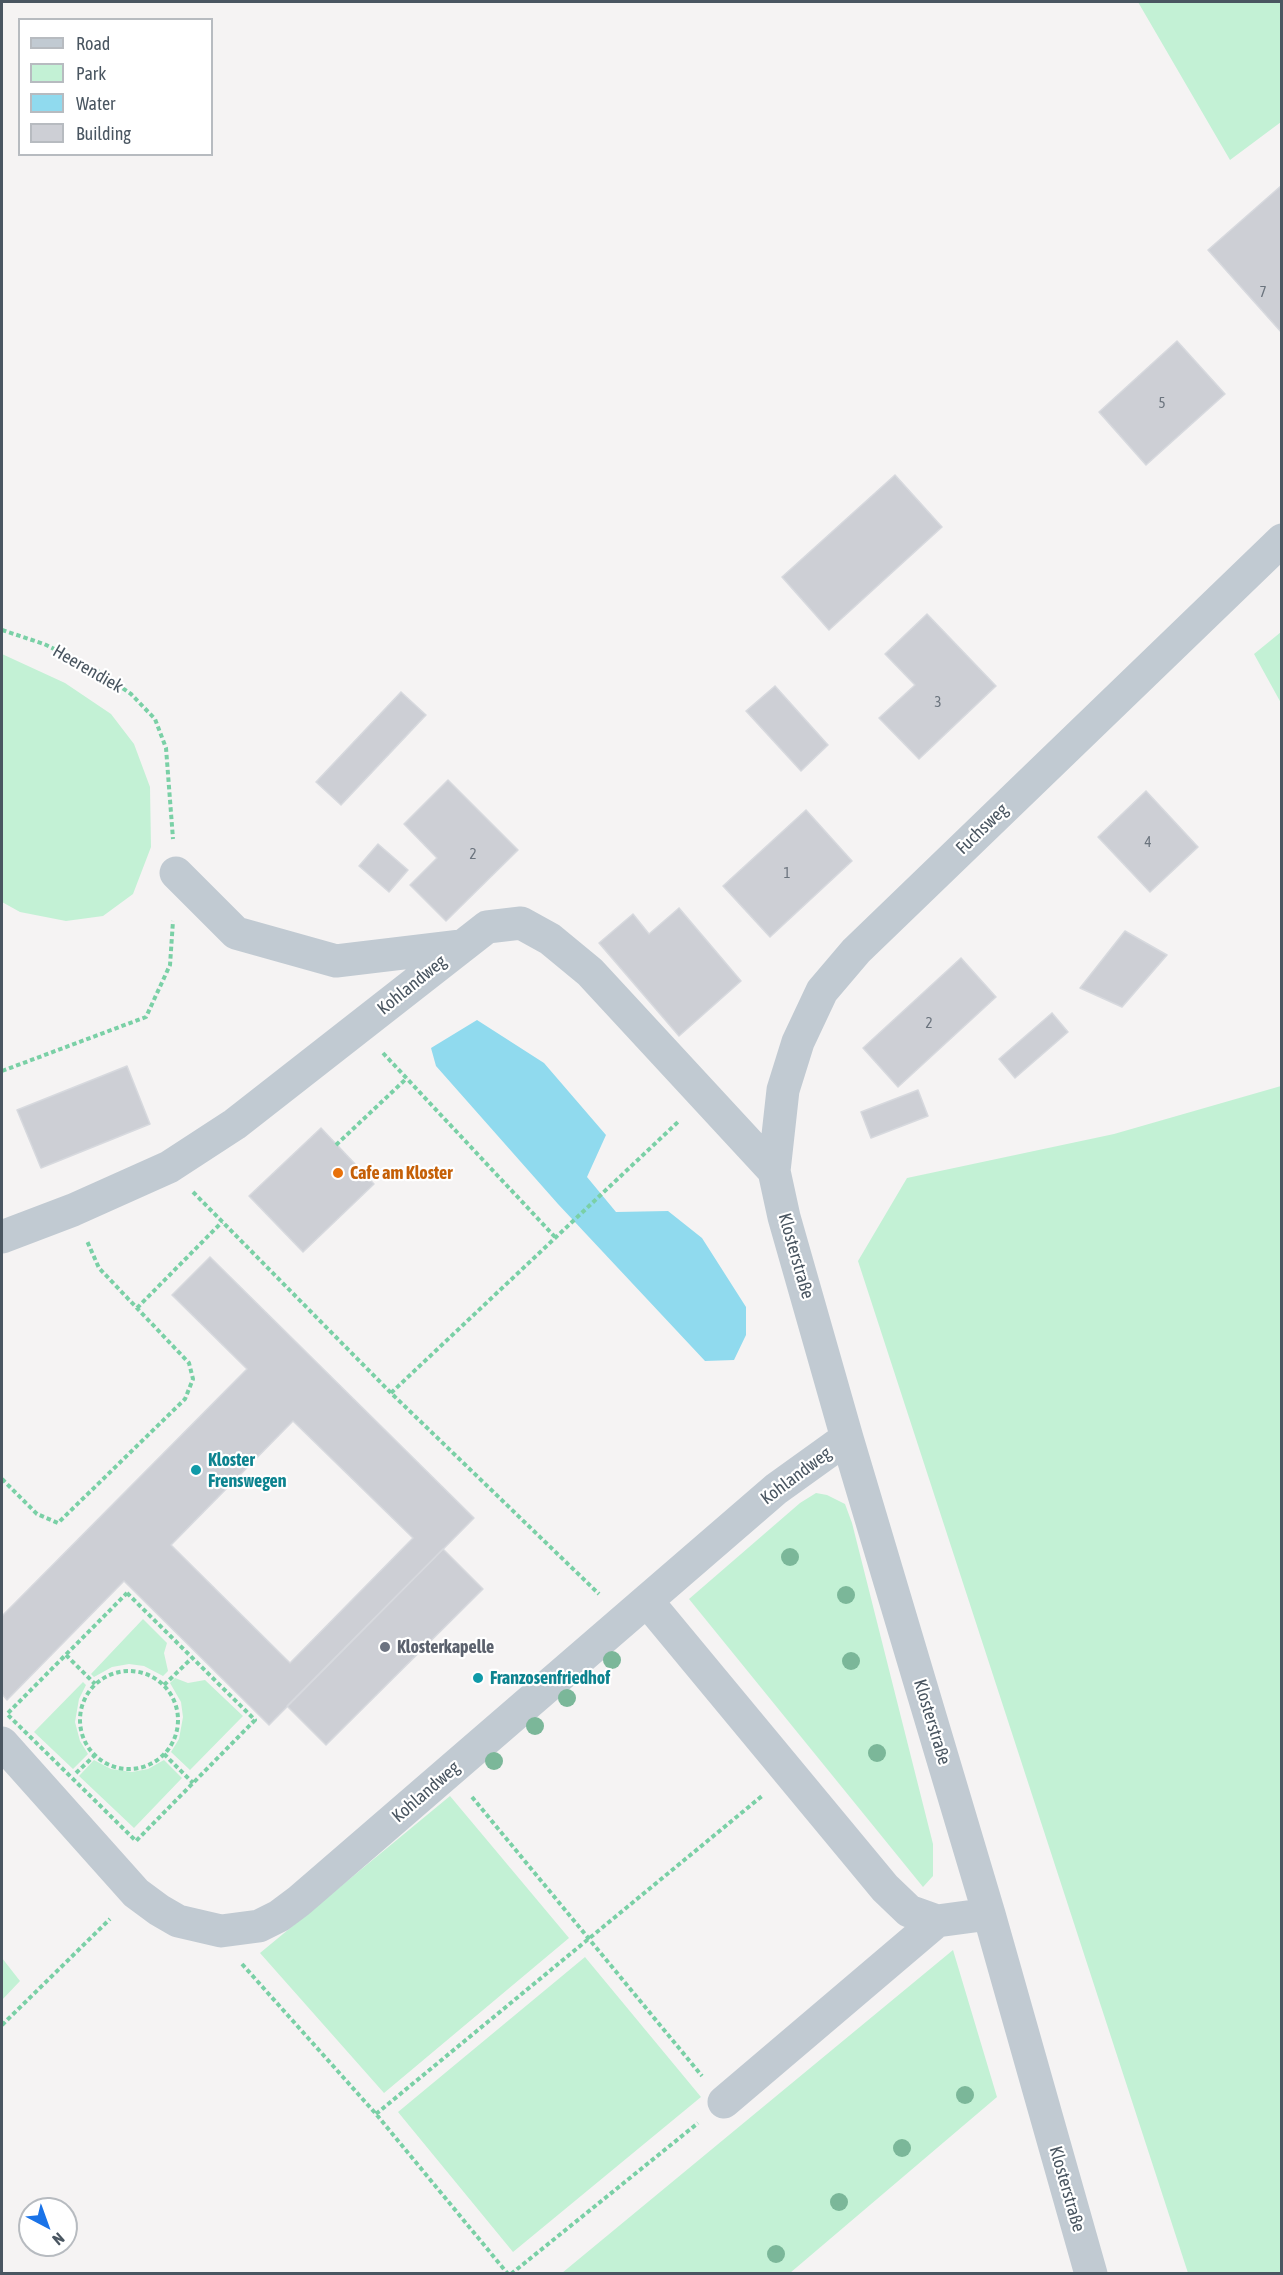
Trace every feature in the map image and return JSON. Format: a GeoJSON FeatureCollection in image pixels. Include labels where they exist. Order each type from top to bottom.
{"type":"FeatureCollection","features":[{"type":"Feature","properties":{"kind":"street","name":"Fuchsweg"},"geometry":{"type":"LineString","coordinates":[[774,1171],[783,1089],[798,1042],[822,991],[856,951],[1281,540]]}},
{"type":"Feature","properties":{"kind":"street"},"geometry":{"type":"LineString","coordinates":[[176,873],[236,933],[336,961],[461,946]]}},
{"type":"Feature","properties":{"kind":"street","name":"Kohlandweg"},"geometry":{"type":"LineString","coordinates":[[2,1237],[73,1210],[169,1167],[235,1124],[487,927],[521,922],[550,939],[590,972],[774,1171]]}},
{"type":"Feature","properties":{"kind":"street","name":"Klosterstraße"},"geometry":{"type":"LineString","coordinates":[[774,1171],[784,1217],[989,1914],[1091,2274]]}},
{"type":"Feature","properties":{"kind":"street","name":"Kohlandweg"},"geometry":{"type":"LineString","coordinates":[[2,1743],[136,1893],[178,1921],[221,1931],[259,1926],[279,1916],[451,1771],[776,1489],[848,1438]]}},
{"type":"Feature","properties":{"kind":"street"},"geometry":{"type":"LineString","coordinates":[[636,1610],[885,1888],[909,1911],[936,1921],[989,1914]]}},
{"type":"Feature","properties":{"kind":"street"},"geometry":{"type":"LineString","coordinates":[[724,2102],[936,1921]]}},
{"type":"Feature","properties":{"kind":"path","name":"Heerendiek"},"geometry":{"type":"LineString","coordinates":[[2,630],[44,644],[95,669],[131,694],[155,719],[166,748],[176,873],[170,965],[146,1017],[2,1071]]}},
{"type":"Feature","properties":{"kind":"path"},"geometry":{"type":"LineString","coordinates":[[359,1027],[555,1237]]}},
{"type":"Feature","properties":{"kind":"path"},"geometry":{"type":"LineString","coordinates":[[336,1145],[407,1078]]}},
{"type":"Feature","properties":{"kind":"path"},"geometry":{"type":"LineString","coordinates":[[391,1393],[706,1096]]}},
{"type":"Feature","properties":{"kind":"path"},"geometry":{"type":"LineString","coordinates":[[169,1167],[391,1393],[636,1610]]}},
{"type":"Feature","properties":{"kind":"path"},"geometry":{"type":"LineString","coordinates":[[2,1479],[37,1514],[58,1523],[185,1399],[193,1379],[189,1363],[99,1268],[73,1210]]}},
{"type":"Feature","properties":{"kind":"path"},"geometry":{"type":"LineString","coordinates":[[136,1308],[222,1222]]}},
{"type":"Feature","properties":{"kind":"path"},"geometry":{"type":"LineString","coordinates":[[127,1593],[255,1720],[136,1842],[7,1714],[66,1655],[127,1593]]}},
{"type":"Feature","properties":{"kind":"path"},"geometry":{"type":"LineString","coordinates":[[66,1655],[95,1684]]}},
{"type":"Feature","properties":{"kind":"path"},"geometry":{"type":"LineString","coordinates":[[164,1685],[192,1658]]}},
{"type":"Feature","properties":{"kind":"path"},"geometry":{"type":"LineString","coordinates":[[122,1671],[138,1671],[152,1676],[164,1685],[173,1697],[178,1712],[178,1727],[173,1742],[164,1754],[152,1764],[137,1768],[114,1766],[95,1755],[85,1742],[80,1727],[81,1712],[86,1696],[95,1684],[122,1671]]}},
{"type":"Feature","properties":{"kind":"path"},"geometry":{"type":"LineString","coordinates":[[164,1754],[193,1783]]}},
{"type":"Feature","properties":{"kind":"path"},"geometry":{"type":"LineString","coordinates":[[221,1931],[228,1948],[376,2114],[510,2274],[724,2102],[588,1940],[451,1771]]}},
{"type":"Feature","properties":{"kind":"path"},"geometry":{"type":"LineString","coordinates":[[376,2114],[766,1792]]}},
{"type":"Feature","properties":{"kind":"path"},"geometry":{"type":"LineString","coordinates":[[2,2025],[136,1893]]}},
{"type":"Feature","properties":{"kind":"green space"},"geometry":{"type":"Polygon","coordinates":[[[1138,2],[1281,2],[1281,122],[1230,160],[1138,2]]]}},
{"type":"Feature","properties":{"kind":"green space"},"geometry":{"type":"Polygon","coordinates":[[[1281,632],[1281,703],[1254,654],[1281,632]]]}},
{"type":"Feature","properties":{"kind":"green space"},"geometry":{"type":"Polygon","coordinates":[[[2,654],[65,683],[111,714],[134,744],[150,787],[151,847],[133,894],[103,916],[66,921],[20,912],[2,902],[2,654]]]}},
{"type":"Feature","properties":{"kind":"green space"},"geometry":{"type":"Polygon","coordinates":[[[1281,1086],[1281,2273],[1188,2273],[858,1261],[907,1178],[1114,1134],[1281,1086]]]}},
{"type":"Feature","properties":{"kind":"green space"},"geometry":{"type":"Polygon","coordinates":[[[816,1493],[827,1495],[845,1504],[852,1523],[933,1844],[933,1876],[923,1887],[689,1599],[800,1503],[816,1493]]]}},
{"type":"Feature","properties":{"kind":"green space"},"geometry":{"type":"Polygon","coordinates":[[[143,1619],[167,1643],[164,1653],[168,1671],[163,1676],[144,1666],[129,1664],[112,1667],[94,1677],[91,1674],[143,1619]]]}},
{"type":"Feature","properties":{"kind":"green space"},"geometry":{"type":"Polygon","coordinates":[[[175,1678],[188,1683],[205,1680],[243,1716],[190,1770],[171,1752],[179,1739],[183,1717],[181,1702],[170,1683],[175,1678]]]}},
{"type":"Feature","properties":{"kind":"green space"},"geometry":{"type":"Polygon","coordinates":[[[83,1682],[86,1685],[79,1699],[75,1722],[80,1741],[88,1754],[73,1769],[34,1732],[83,1682]]]}},
{"type":"Feature","properties":{"kind":"green space"},"geometry":{"type":"Polygon","coordinates":[[[94,1760],[111,1769],[132,1772],[148,1769],[164,1760],[182,1778],[134,1828],[79,1776],[94,1760]]]}},
{"type":"Feature","properties":{"kind":"green space"},"geometry":{"type":"Polygon","coordinates":[[[450,1796],[569,1938],[384,2093],[260,1953],[450,1796]]]}},
{"type":"Feature","properties":{"kind":"green space"},"geometry":{"type":"Polygon","coordinates":[[[953,1950],[997,2097],[790,2273],[562,2273],[953,1950]]]}},
{"type":"Feature","properties":{"kind":"green space"},"geometry":{"type":"Polygon","coordinates":[[[585,1957],[701,2097],[513,2252],[398,2112],[585,1957]]]}},
{"type":"Feature","properties":{"kind":"green space"},"geometry":{"type":"Polygon","coordinates":[[[2,1958],[20,1981],[2,2000],[2,1958]]]}},
{"type":"Feature","properties":{"kind":"water"},"geometry":{"type":"Polygon","coordinates":[[[477,1020],[544,1063],[606,1135],[587,1177],[616,1212],[668,1211],[702,1238],[746,1307],[746,1335],[734,1360],[705,1361],[558,1204],[436,1066],[431,1048],[477,1020]]]}},
{"type":"Feature","properties":{"kind":"building"},"geometry":{"type":"Polygon","coordinates":[[[1282,185],[1282,333],[1208,250],[1282,185]]]}},
{"type":"Feature","properties":{"kind":"building"},"geometry":{"type":"Polygon","coordinates":[[[1177,341],[1225,394],[1146,465],[1099,412],[1177,341]]]}},
{"type":"Feature","properties":{"kind":"building"},"geometry":{"type":"Polygon","coordinates":[[[895,475],[942,527],[829,630],[782,577],[895,475]]]}},
{"type":"Feature","properties":{"kind":"building"},"geometry":{"type":"Polygon","coordinates":[[[927,614],[996,686],[919,759],[879,718],[915,685],[885,654],[927,614]]]}},
{"type":"Feature","properties":{"kind":"building"},"geometry":{"type":"Polygon","coordinates":[[[775,686],[828,745],[801,771],[746,711],[775,686]]]}},
{"type":"Feature","properties":{"kind":"building"},"geometry":{"type":"Polygon","coordinates":[[[401,692],[426,715],[341,805],[316,782],[401,692]]]}},
{"type":"Feature","properties":{"kind":"building"},"geometry":{"type":"Polygon","coordinates":[[[448,780],[518,850],[446,921],[410,885],[437,858],[404,824],[448,780]]]}},
{"type":"Feature","properties":{"kind":"building"},"geometry":{"type":"Polygon","coordinates":[[[1146,791],[1198,847],[1150,892],[1098,837],[1146,791]]]}},
{"type":"Feature","properties":{"kind":"building"},"geometry":{"type":"Polygon","coordinates":[[[806,810],[852,861],[770,937],[723,886],[806,810]]]}},
{"type":"Feature","properties":{"kind":"building"},"geometry":{"type":"Polygon","coordinates":[[[378,844],[408,870],[389,892],[359,866],[378,844]]]}},
{"type":"Feature","properties":{"kind":"building"},"geometry":{"type":"Polygon","coordinates":[[[679,908],[741,981],[679,1036],[599,943],[633,914],[649,934],[679,908]]]}},
{"type":"Feature","properties":{"kind":"building"},"geometry":{"type":"Polygon","coordinates":[[[1125,931],[1167,955],[1122,1007],[1080,988],[1125,931]]]}},
{"type":"Feature","properties":{"kind":"building"},"geometry":{"type":"Polygon","coordinates":[[[961,958],[996,997],[898,1087],[863,1048],[961,958]]]}},
{"type":"Feature","properties":{"kind":"building"},"geometry":{"type":"Polygon","coordinates":[[[1052,1013],[1068,1032],[1015,1078],[999,1059],[1052,1013]]]}},
{"type":"Feature","properties":{"kind":"building"},"geometry":{"type":"Polygon","coordinates":[[[127,1066],[150,1124],[41,1168],[17,1110],[127,1066]]]}},
{"type":"Feature","properties":{"kind":"building"},"geometry":{"type":"Polygon","coordinates":[[[918,1090],[928,1116],[871,1138],[861,1112],[918,1090]]]}},
{"type":"Feature","properties":{"kind":"building"},"geometry":{"type":"Polygon","coordinates":[[[321,1128],[374,1184],[303,1252],[249,1196],[321,1128]]]}},
{"type":"Feature","properties":{"kind":"building","name":"Kloster Frenswegen"},"geometry":{"type":"Polygon","coordinates":[[[210,1257],[474,1518],[269,1725],[124,1581],[7,1700],[2,1694],[2,1616],[247,1369],[172,1295],[210,1257]],[[293,1421],[171,1545],[290,1663],[413,1538],[293,1421]]]}},
{"type":"Feature","properties":{"kind":"building","name":"Klosterkapelle"},"geometry":{"type":"Polygon","coordinates":[[[443,1549],[483,1589],[326,1745],[287,1706],[443,1549]]]}},
{"type":"Feature","properties":{"kind":"place","name":"Cafe am Kloster"},"geometry":{"type":"Point","coordinates":[338,1173]}},
{"type":"Feature","properties":{"kind":"place","name":"Kloster Frenswegen"},"geometry":{"type":"Point","coordinates":[196,1470]}},
{"type":"Feature","properties":{"kind":"place","name":"Klosterkapelle"},"geometry":{"type":"Point","coordinates":[385,1647]}},
{"type":"Feature","properties":{"kind":"place","name":"Franzosenfriedhof"},"geometry":{"type":"Point","coordinates":[478,1678]}}]}
